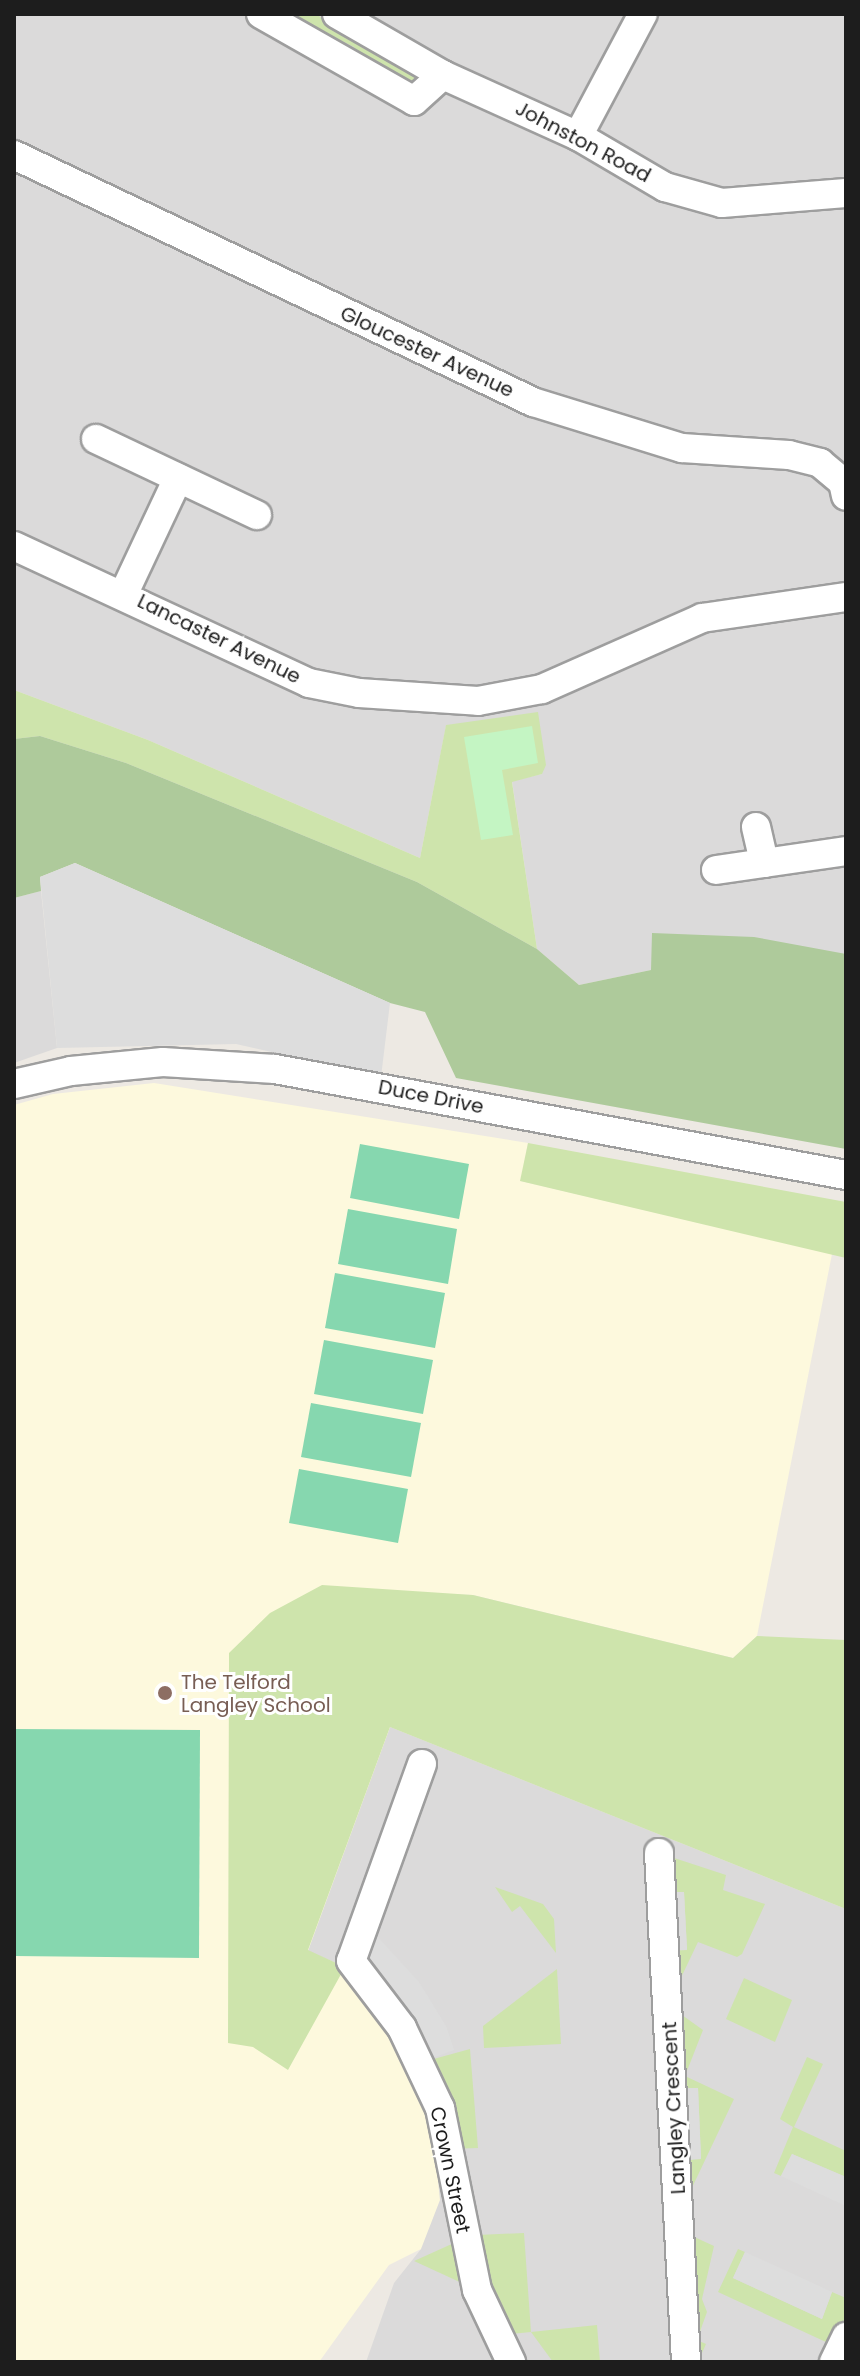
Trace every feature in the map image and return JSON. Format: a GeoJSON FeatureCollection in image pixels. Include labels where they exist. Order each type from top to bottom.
{"type":"FeatureCollection","features":[{"type":"Feature","properties":{"kind":"street"},"geometry":{"type":"LineString","coordinates":[[261,14],[414,101],[443,75]]}},
{"type":"Feature","properties":{"kind":"street","name":"Johnston Road"},"geometry":{"type":"LineString","coordinates":[[337,14],[443,75],[578,136],[665,187],[722,203],[846,193]]}},
{"type":"Feature","properties":{"kind":"street"},"geometry":{"type":"LineString","coordinates":[[578,136],[643,14]]}},
{"type":"Feature","properties":{"kind":"street","name":"Gloucester Avenue"},"geometry":{"type":"LineString","coordinates":[[14,155],[533,402],[682,448],[789,455],[820,463],[843,482],[846,496]]}},
{"type":"Feature","properties":{"kind":"street"},"geometry":{"type":"LineString","coordinates":[[96,439],[257,515]]}},
{"type":"Feature","properties":{"kind":"street"},"geometry":{"type":"LineString","coordinates":[[124,593],[178,478]]}},
{"type":"Feature","properties":{"kind":"street","name":"Lancaster Avenue"},"geometry":{"type":"LineString","coordinates":[[14,546],[124,593],[309,683],[359,693],[478,701],[542,689],[702,618],[846,597]]}},
{"type":"Feature","properties":{"kind":"street"},"geometry":{"type":"LineString","coordinates":[[756,827],[764,863]]}},
{"type":"Feature","properties":{"kind":"street"},"geometry":{"type":"LineString","coordinates":[[716,870],[846,851]]}},
{"type":"Feature","properties":{"kind":"street","name":"Duce Drive"},"geometry":{"type":"LineString","coordinates":[[14,1084],[71,1071],[163,1062],[275,1069],[846,1175]]}},
{"type":"Feature","properties":{"kind":"street","name":"Crown Street"},"geometry":{"type":"LineString","coordinates":[[422,1764],[351,1961],[402,2028],[440,2108],[477,2290],[505,2360]]}},
{"type":"Feature","properties":{"kind":"street","name":"Langley Crescent"},"geometry":{"type":"LineString","coordinates":[[659,1853],[686,2362]]}},
{"type":"Feature","properties":{"kind":"street"},"geometry":{"type":"LineString","coordinates":[[834,2362],[846,2337]]}},
{"type":"Feature","properties":{"kind":"shaded area"},"geometry":{"type":"Polygon","coordinates":[[[14,14],[846,14],[846,1015],[651,970],[579,985],[537,949],[512,781],[542,774],[446,726],[420,858],[148,740],[14,690],[14,14]]]}},
{"type":"Feature","properties":{"kind":"shaded area"},"geometry":{"type":"Polygon","coordinates":[[[75,863],[390,1003],[381,1077],[236,1044],[57,1048],[40,877],[75,863]]]}},
{"type":"Feature","properties":{"kind":"shaded area"},"geometry":{"type":"Polygon","coordinates":[[[41,891],[57,1048],[14,1063],[14,898],[41,891]]]}},
{"type":"Feature","properties":{"kind":"shaded area","name":"The Telford Langley School"},"geometry":{"type":"Polygon","coordinates":[[[154,1083],[528,1143],[521,1181],[832,1254],[757,1636],[733,1658],[473,1595],[405,1593],[390,1727],[308,1951],[345,1967],[391,2027],[413,2071],[433,2132],[440,2200],[421,2249],[389,2265],[319,2362],[14,2362],[14,1105],[53,1094],[154,1083]]]}},
{"type":"Feature","properties":{"kind":"shaded area"},"geometry":{"type":"Polygon","coordinates":[[[390,1727],[846,1909],[846,2362],[366,2362],[394,2283],[421,2249],[307,1951],[390,1727]]]}},
{"type":"Feature","properties":{"kind":"shaded area"},"geometry":{"type":"Polygon","coordinates":[[[662,1892],[684,1892],[687,1950],[665,1951],[662,1892]]]}},
{"type":"Feature","properties":{"kind":"shaded area"},"geometry":{"type":"Polygon","coordinates":[[[364,1922],[419,1982],[446,2026],[454,2050],[419,2063],[351,1961],[364,1922]]]}},
{"type":"Feature","properties":{"kind":"shaded area"},"geometry":{"type":"Polygon","coordinates":[[[672,2088],[698,2088],[701,2159],[677,2161],[672,2088]]]}},
{"type":"Feature","properties":{"kind":"shaded area"},"geometry":{"type":"Polygon","coordinates":[[[792,2154],[846,2177],[846,2206],[781,2176],[792,2154]]]}},
{"type":"Feature","properties":{"kind":"shaded area"},"geometry":{"type":"Polygon","coordinates":[[[745,2252],[832,2292],[822,2319],[733,2278],[745,2252]]]}},
{"type":"Feature","properties":{"kind":"green space"},"geometry":{"type":"Polygon","coordinates":[[[286,14],[316,14],[375,55],[419,74],[423,88],[406,91],[403,77],[359,62],[354,47],[286,14]]]}},
{"type":"Feature","properties":{"kind":"green space"},"geometry":{"type":"Polygon","coordinates":[[[14,690],[148,740],[420,858],[446,725],[538,712],[546,765],[542,774],[512,782],[537,949],[417,882],[126,763],[40,736],[14,739],[14,690]]]}},
{"type":"Feature","properties":{"kind":"green space"},"geometry":{"type":"Polygon","coordinates":[[[532,726],[538,763],[502,770],[513,835],[481,840],[464,737],[532,726]]]}},
{"type":"Feature","properties":{"kind":"green space"},"geometry":{"type":"Polygon","coordinates":[[[40,736],[126,763],[417,882],[537,949],[579,985],[651,970],[652,933],[754,937],[846,954],[846,1149],[456,1078],[425,1012],[390,1003],[75,863],[40,877],[41,891],[14,898],[14,739],[40,736]]]}},
{"type":"Feature","properties":{"kind":"green space"},"geometry":{"type":"Polygon","coordinates":[[[528,1143],[846,1202],[846,1258],[520,1181],[528,1143]]]}},
{"type":"Feature","properties":{"kind":"green space"},"geometry":{"type":"Polygon","coordinates":[[[360,1144],[469,1164],[459,1219],[350,1198],[360,1144]]]}},
{"type":"Feature","properties":{"kind":"green space"},"geometry":{"type":"Polygon","coordinates":[[[348,1209],[457,1229],[448,1284],[338,1264],[348,1209]]]}},
{"type":"Feature","properties":{"kind":"green space"},"geometry":{"type":"Polygon","coordinates":[[[335,1273],[445,1293],[435,1348],[325,1328],[335,1273]]]}},
{"type":"Feature","properties":{"kind":"green space"},"geometry":{"type":"Polygon","coordinates":[[[324,1340],[433,1360],[423,1414],[314,1394],[324,1340]]]}},
{"type":"Feature","properties":{"kind":"green space"},"geometry":{"type":"Polygon","coordinates":[[[311,1403],[421,1423],[411,1477],[301,1457],[311,1403]]]}},
{"type":"Feature","properties":{"kind":"green space"},"geometry":{"type":"Polygon","coordinates":[[[299,1469],[408,1489],[398,1543],[289,1523],[299,1469]]]}},
{"type":"Feature","properties":{"kind":"green space"},"geometry":{"type":"Polygon","coordinates":[[[322,1585],[473,1595],[733,1658],[757,1636],[846,1640],[846,1909],[390,1727],[308,1950],[345,1967],[288,2070],[253,2047],[228,2043],[229,1653],[270,1613],[322,1585]]]}},
{"type":"Feature","properties":{"kind":"green space"},"geometry":{"type":"Polygon","coordinates":[[[14,1729],[200,1730],[199,1958],[14,1956],[14,1729]]]}},
{"type":"Feature","properties":{"kind":"green space"},"geometry":{"type":"Polygon","coordinates":[[[659,1853],[726,1875],[723,1890],[765,1904],[742,1954],[737,1957],[698,1942],[668,2005],[703,2030],[685,2076],[734,2099],[689,2194],[677,2161],[701,2158],[698,2088],[672,2088],[665,1951],[687,1949],[684,1892],[662,1892],[659,1853]]]}},
{"type":"Feature","properties":{"kind":"green space"},"geometry":{"type":"Polygon","coordinates":[[[495,1887],[543,1904],[554,1919],[556,1953],[520,1906],[512,1912],[495,1887]]]}},
{"type":"Feature","properties":{"kind":"green space"},"geometry":{"type":"Polygon","coordinates":[[[557,1969],[561,2044],[484,2048],[483,2026],[557,1969]]]}},
{"type":"Feature","properties":{"kind":"green space"},"geometry":{"type":"Polygon","coordinates":[[[744,1978],[792,2000],[775,2042],[726,2019],[744,1978]]]}},
{"type":"Feature","properties":{"kind":"green space"},"geometry":{"type":"Polygon","coordinates":[[[470,2049],[478,2148],[448,2149],[419,2063],[470,2049]]]}},
{"type":"Feature","properties":{"kind":"green space"},"geometry":{"type":"Polygon","coordinates":[[[807,2057],[823,2064],[794,2127],[846,2151],[846,2177],[792,2154],[781,2176],[774,2173],[793,2127],[780,2119],[807,2057]]]}},
{"type":"Feature","properties":{"kind":"green space"},"geometry":{"type":"Polygon","coordinates":[[[524,2233],[531,2332],[511,2334],[488,2279],[477,2235],[524,2233]]]}},
{"type":"Feature","properties":{"kind":"green space"},"geometry":{"type":"Polygon","coordinates":[[[690,2235],[714,2246],[702,2299],[707,2312],[697,2340],[706,2344],[698,2362],[686,2362],[681,2236],[690,2235]]]}},
{"type":"Feature","properties":{"kind":"green space"},"geometry":{"type":"Polygon","coordinates":[[[465,2238],[477,2290],[414,2261],[465,2238]]]}},
{"type":"Feature","properties":{"kind":"green space"},"geometry":{"type":"Polygon","coordinates":[[[738,2249],[745,2252],[733,2278],[822,2319],[832,2292],[846,2298],[841,2349],[718,2292],[738,2249]]]}},
{"type":"Feature","properties":{"kind":"green space"},"geometry":{"type":"Polygon","coordinates":[[[597,2325],[600,2362],[553,2362],[531,2332],[597,2325]]]}},
{"type":"Feature","properties":{"kind":"place","name":"The Telford Langley School"},"geometry":{"type":"Point","coordinates":[165,1693]}}]}
